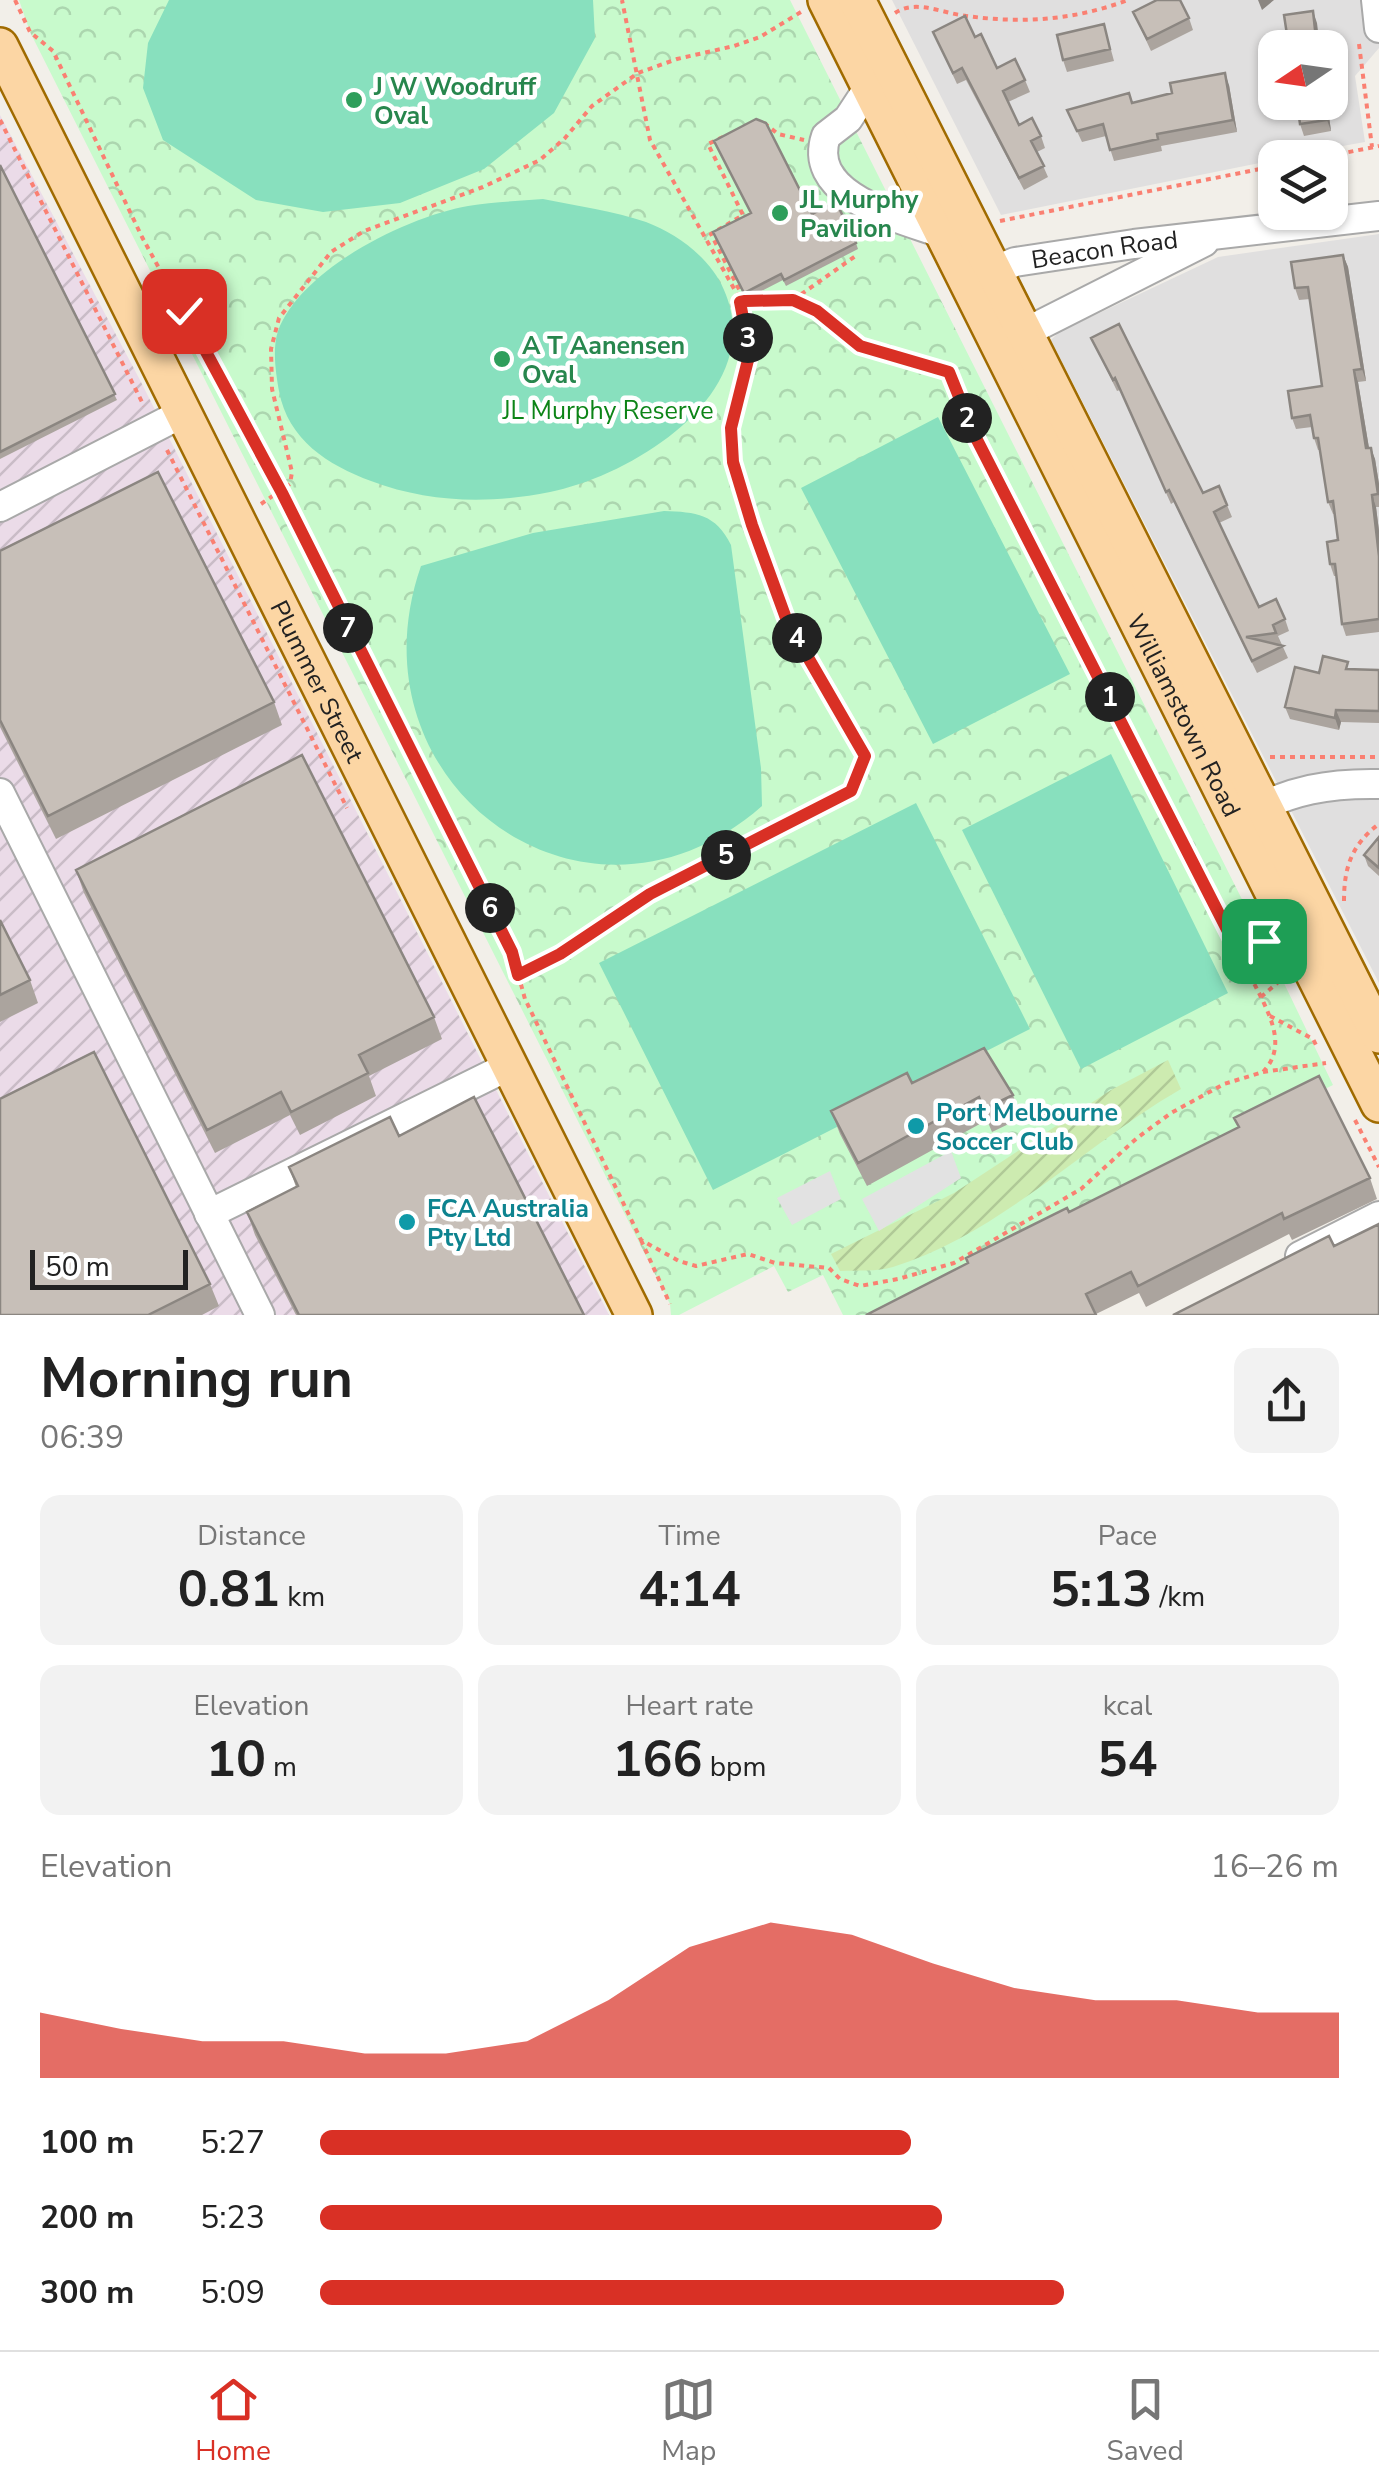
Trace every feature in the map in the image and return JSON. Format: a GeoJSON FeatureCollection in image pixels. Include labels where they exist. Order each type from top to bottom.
{"type":"FeatureCollection","features":[{"type":"Feature","properties":{"kind":"main road","name":"Williamstown Road"},"geometry":{"type":"LineString","coordinates":[[857,0],[1002,328],[1250,812],[1379,1035]]}},
{"type":"Feature","properties":{"kind":"main road","name":"Williamstown Road"},"geometry":{"type":"LineString","coordinates":[[816,4],[960,234],[994,270],[1002,328]]}},
{"type":"Feature","properties":{"kind":"main road","name":"Plummer Street"},"geometry":{"type":"LineString","coordinates":[[0,46],[222,525],[509,1066],[634,1315]]}},
{"type":"Feature","properties":{"kind":"main road","name":"Williamstown Road"},"geometry":{"type":"LineString","coordinates":[[1250,812],[1379,1104]]}},
{"type":"Feature","properties":{"kind":"street"},"geometry":{"type":"LineString","coordinates":[[1369,31],[1376,0]]}},
{"type":"Feature","properties":{"kind":"street"},"geometry":{"type":"LineString","coordinates":[[869,87],[852,114],[829,132],[823,144],[827,170],[838,188],[880,210],[960,234]]}},
{"type":"Feature","properties":{"kind":"street","name":"Beacon Road"},"geometry":{"type":"LineString","coordinates":[[994,270],[1011,262],[1134,244],[1379,216]]}},
{"type":"Feature","properties":{"kind":"street","name":"Beacon Road"},"geometry":{"type":"LineString","coordinates":[[1002,328],[1220,236]]}},
{"type":"Feature","properties":{"kind":"street"},"geometry":{"type":"LineString","coordinates":[[0,507],[170,419]]}},
{"type":"Feature","properties":{"kind":"street"},"geometry":{"type":"LineString","coordinates":[[1250,812],[1286,794],[1319,785],[1379,784]]}},
{"type":"Feature","properties":{"kind":"street"},"geometry":{"type":"LineString","coordinates":[[0,794],[260,1315]]}},
{"type":"Feature","properties":{"kind":"street"},"geometry":{"type":"LineString","coordinates":[[210,1214],[509,1066]]}},
{"type":"Feature","properties":{"kind":"street"},"geometry":{"type":"LineString","coordinates":[[1272,1270],[1379,1216]]}},
{"type":"Feature","properties":{"kind":"path"},"geometry":{"type":"LineString","coordinates":[[14,0],[30,32],[53,51],[142,238],[282,493],[512,952],[524,1000],[670,1304]]}},
{"type":"Feature","properties":{"kind":"path"},"geometry":{"type":"LineString","coordinates":[[622,0],[650,140],[743,301]]}},
{"type":"Feature","properties":{"kind":"path"},"geometry":{"type":"LineString","coordinates":[[895,13],[903,5],[915,2],[949,13],[1002,21],[1048,20],[1128,0]]}},
{"type":"Feature","properties":{"kind":"path"},"geometry":{"type":"LineString","coordinates":[[222,525],[282,493],[290,484],[292,472],[272,389],[271,349],[279,318],[331,252],[364,231],[483,187],[540,160],[592,106],[638,73],[760,37],[816,4]]}},
{"type":"Feature","properties":{"kind":"path"},"geometry":{"type":"LineString","coordinates":[[1369,31],[1372,148]]}},
{"type":"Feature","properties":{"kind":"path"},"geometry":{"type":"LineString","coordinates":[[0,120],[170,419],[222,525],[350,814]]}},
{"type":"Feature","properties":{"kind":"path"},"geometry":{"type":"LineString","coordinates":[[755,121],[769,125],[778,134],[823,144]]}},
{"type":"Feature","properties":{"kind":"path"},"geometry":{"type":"LineString","coordinates":[[518,975],[560,954],[650,894],[851,791],[865,756],[787,621],[733,462],[731,428],[748,360],[748,344],[743,301],[711,234],[744,215],[708,144],[724,136]]}},
{"type":"Feature","properties":{"kind":"path"},"geometry":{"type":"LineString","coordinates":[[1348,153],[1379,146]]}},
{"type":"Feature","properties":{"kind":"path"},"geometry":{"type":"LineString","coordinates":[[960,234],[1000,222],[1258,169]]}},
{"type":"Feature","properties":{"kind":"path"},"geometry":{"type":"LineString","coordinates":[[793,300],[857,255]]}},
{"type":"Feature","properties":{"kind":"path"},"geometry":{"type":"LineString","coordinates":[[743,301],[793,300],[817,311],[860,346],[949,372],[974,434],[1270,1016],[1276,1042],[1272,1062],[1263,1072]]}},
{"type":"Feature","properties":{"kind":"path"},"geometry":{"type":"LineString","coordinates":[[1270,756],[1379,757]]}},
{"type":"Feature","properties":{"kind":"path"},"geometry":{"type":"LineString","coordinates":[[1344,902],[1349,857],[1379,824]]}},
{"type":"Feature","properties":{"kind":"path"},"geometry":{"type":"LineString","coordinates":[[1239,953],[1264,941]]}},
{"type":"Feature","properties":{"kind":"path"},"geometry":{"type":"LineString","coordinates":[[1270,1016],[1312,1039]]}},
{"type":"Feature","properties":{"kind":"path"},"geometry":{"type":"LineString","coordinates":[[640,1240],[679,1262],[696,1266],[748,1254],[775,1263],[830,1268],[852,1285],[898,1280],[954,1263],[990,1244],[1081,1189],[1171,1113],[1224,1084],[1263,1072],[1326,1063]]}},
{"type":"Feature","properties":{"kind":"shaded area"},"geometry":{"type":"Polygon","coordinates":[[[892,0],[1379,0],[1379,48],[1355,76],[1365,142],[1348,145],[1348,140],[1258,140],[1258,163],[1001,215],[892,0]]]}},
{"type":"Feature","properties":{"kind":"shaded area"},"geometry":{"type":"Polygon","coordinates":[[[0,115],[141,382],[609,1315],[0,1315],[0,115]]]}},
{"type":"Feature","properties":{"kind":"shaded area"},"geometry":{"type":"Polygon","coordinates":[[[1379,234],[1379,983],[1051,340],[1059,332],[1218,257],[1379,234]]]}},
{"type":"Feature","properties":{"kind":"shaded area"},"geometry":{"type":"Polygon","coordinates":[[[951,1151],[961,1178],[879,1231],[862,1199],[951,1151]]]}},
{"type":"Feature","properties":{"kind":"shaded area"},"geometry":{"type":"Polygon","coordinates":[[[830,1171],[841,1199],[792,1225],[777,1198],[830,1171]]]}},
{"type":"Feature","properties":{"kind":"green space","name":"JL Murphy Reserve"},"geometry":{"type":"Polygon","coordinates":[[[19,0],[790,0],[1333,1085],[871,1315],[843,1315],[823,1275],[788,1292],[774,1266],[679,1315],[671,1315],[670,1304],[30,32],[19,0]]]}},
{"type":"Feature","properties":{"kind":"green space","name":"J W Woodruff Oval"},"geometry":{"type":"Polygon","coordinates":[[[169,0],[593,0],[595,38],[554,113],[484,169],[400,203],[323,212],[256,200],[163,140],[143,88],[148,43],[169,0]]]}},
{"type":"Feature","properties":{"kind":"green space","name":"A T Aanensen Oval"},"geometry":{"type":"Polygon","coordinates":[[[543,199],[658,227],[692,249],[718,279],[733,327],[728,362],[711,394],[685,423],[654,448],[583,483],[505,498],[415,494],[371,481],[312,448],[284,408],[275,353],[278,331],[290,308],[309,287],[358,249],[415,221],[468,206],[543,199]]]}},
{"type":"Feature","properties":{"kind":"green space"},"geometry":{"type":"Polygon","coordinates":[[[938,417],[1070,674],[933,744],[801,488],[938,417]]]}},
{"type":"Feature","properties":{"kind":"green space"},"geometry":{"type":"Polygon","coordinates":[[[664,511],[686,512],[712,521],[731,545],[761,768],[762,806],[694,849],[624,865],[557,856],[497,826],[449,779],[417,717],[407,645],[421,566],[533,533],[664,511]]]}},
{"type":"Feature","properties":{"kind":"green space"},"geometry":{"type":"Polygon","coordinates":[[[1111,754],[1228,993],[1081,1069],[962,830],[1111,754]]]}},
{"type":"Feature","properties":{"kind":"green space"},"geometry":{"type":"Polygon","coordinates":[[[916,803],[1030,1029],[713,1190],[599,963],[916,803]]]}},
{"type":"Feature","properties":{"kind":"green space"},"geometry":{"type":"Polygon","coordinates":[[[1168,1060],[1181,1089],[1006,1211],[932,1252],[893,1267],[840,1271],[831,1254],[954,1193],[1111,1090],[1168,1060]]]}},
{"type":"Feature","properties":{"kind":"building"},"geometry":{"type":"Polygon","coordinates":[[[1157,0],[1180,0],[1189,18],[1147,39],[1133,12],[1157,0]]]}},
{"type":"Feature","properties":{"kind":"building"},"geometry":{"type":"Polygon","coordinates":[[[1313,11],[1315,30],[1286,30],[1284,15],[1313,11]]]}},
{"type":"Feature","properties":{"kind":"building"},"geometry":{"type":"Polygon","coordinates":[[[965,16],[975,37],[981,34],[997,68],[1015,59],[1025,80],[1003,91],[1019,125],[1032,118],[1041,136],[1031,141],[1044,166],[1019,178],[962,68],[953,73],[933,32],[965,16]]]}},
{"type":"Feature","properties":{"kind":"building"},"geometry":{"type":"Polygon","coordinates":[[[1104,24],[1110,49],[1063,60],[1057,35],[1104,24]]]}},
{"type":"Feature","properties":{"kind":"building"},"geometry":{"type":"Polygon","coordinates":[[[1225,73],[1233,120],[1157,134],[1158,139],[1110,150],[1103,124],[1077,131],[1067,110],[1129,93],[1132,103],[1172,93],[1170,83],[1225,73]]]}},
{"type":"Feature","properties":{"kind":"building","name":"JL Murphy Pavilion"},"geometry":{"type":"Polygon","coordinates":[[[756,119],[766,123],[812,214],[836,202],[856,243],[784,280],[781,274],[744,293],[713,232],[751,213],[714,141],[756,119]]]}},
{"type":"Feature","properties":{"kind":"building"},"geometry":{"type":"Polygon","coordinates":[[[0,165],[115,394],[0,452],[0,165]]]}},
{"type":"Feature","properties":{"kind":"building"},"geometry":{"type":"Polygon","coordinates":[[[1343,255],[1362,369],[1354,370],[1366,448],[1371,448],[1378,494],[1372,495],[1379,556],[1379,619],[1342,624],[1335,564],[1330,564],[1327,542],[1338,540],[1333,501],[1328,502],[1318,438],[1314,438],[1310,415],[1292,418],[1288,391],[1322,386],[1308,287],[1295,288],[1291,262],[1343,255]]]}},
{"type":"Feature","properties":{"kind":"building"},"geometry":{"type":"Polygon","coordinates":[[[1119,324],[1203,493],[1219,486],[1227,505],[1214,512],[1259,607],[1276,599],[1285,619],[1273,625],[1276,633],[1246,637],[1283,646],[1252,661],[1169,490],[1166,492],[1115,378],[1091,338],[1119,324]]]}},
{"type":"Feature","properties":{"kind":"building"},"geometry":{"type":"Polygon","coordinates":[[[158,472],[274,702],[48,816],[0,720],[0,551],[158,472]]]}},
{"type":"Feature","properties":{"kind":"building"},"geometry":{"type":"Polygon","coordinates":[[[1323,656],[1348,662],[1346,669],[1379,670],[1379,711],[1336,710],[1335,718],[1285,707],[1295,667],[1319,673],[1323,656]]]}},
{"type":"Feature","properties":{"kind":"building"},"geometry":{"type":"Polygon","coordinates":[[[302,755],[434,1017],[359,1055],[368,1073],[291,1112],[281,1092],[207,1130],[76,870],[302,755]]]}},
{"type":"Feature","properties":{"kind":"building"},"geometry":{"type":"Polygon","coordinates":[[[1379,837],[1379,868],[1364,855],[1379,837]]]}},
{"type":"Feature","properties":{"kind":"building"},"geometry":{"type":"Polygon","coordinates":[[[0,920],[30,980],[0,995],[0,920]]]}},
{"type":"Feature","properties":{"kind":"building"},"geometry":{"type":"Polygon","coordinates":[[[984,1048],[1013,1095],[984,1109],[979,1097],[858,1163],[831,1111],[907,1073],[912,1083],[984,1048]]]}},
{"type":"Feature","properties":{"kind":"building"},"geometry":{"type":"Polygon","coordinates":[[[94,1052],[210,1284],[148,1315],[0,1315],[0,1099],[94,1052]]]}},
{"type":"Feature","properties":{"kind":"building"},"geometry":{"type":"Polygon","coordinates":[[[1319,1076],[1370,1178],[1284,1219],[1282,1213],[1138,1286],[1131,1272],[1086,1294],[1096,1315],[866,1315],[968,1263],[966,1258],[1067,1208],[1069,1212],[1239,1127],[1234,1118],[1319,1076]]]}},
{"type":"Feature","properties":{"kind":"building","name":"FCA Australia Pty Ltd"},"geometry":{"type":"Polygon","coordinates":[[[474,1097],[584,1315],[299,1315],[247,1212],[298,1186],[289,1167],[390,1117],[399,1136],[474,1097]]]}},
{"type":"Feature","properties":{"kind":"building"},"geometry":{"type":"Polygon","coordinates":[[[1379,1224],[1379,1315],[1173,1315],[1329,1236],[1334,1246],[1379,1224]]]}},
{"type":"Feature","properties":{"kind":"place","name":"J W Woodruff Oval"},"geometry":{"type":"Point","coordinates":[354,100]}},
{"type":"Feature","properties":{"kind":"place","name":"JL Murphy Pavilion"},"geometry":{"type":"Point","coordinates":[780,213]}},
{"type":"Feature","properties":{"kind":"place","name":"A T Aanensen Oval"},"geometry":{"type":"Point","coordinates":[502,359]}},
{"type":"Feature","properties":{"kind":"place","name":"Port Melbourne Soccer Club"},"geometry":{"type":"Point","coordinates":[916,1126]}},
{"type":"Feature","properties":{"kind":"place","name":"FCA Australia Pty Ltd"},"geometry":{"type":"Point","coordinates":[407,1222]}},
{"type":"Feature","properties":{"kind":"route"},"geometry":{"type":"LineString","coordinates":[[184,311],[282,493],[512,952],[518,975],[560,954],[650,894],[851,791],[865,756],[787,621],[733,462],[731,428],[748,360],[748,326],[740,302],[745,301],[793,300],[817,311],[860,346],[949,372],[974,434],[1239,953],[1264,941]]}}]}
